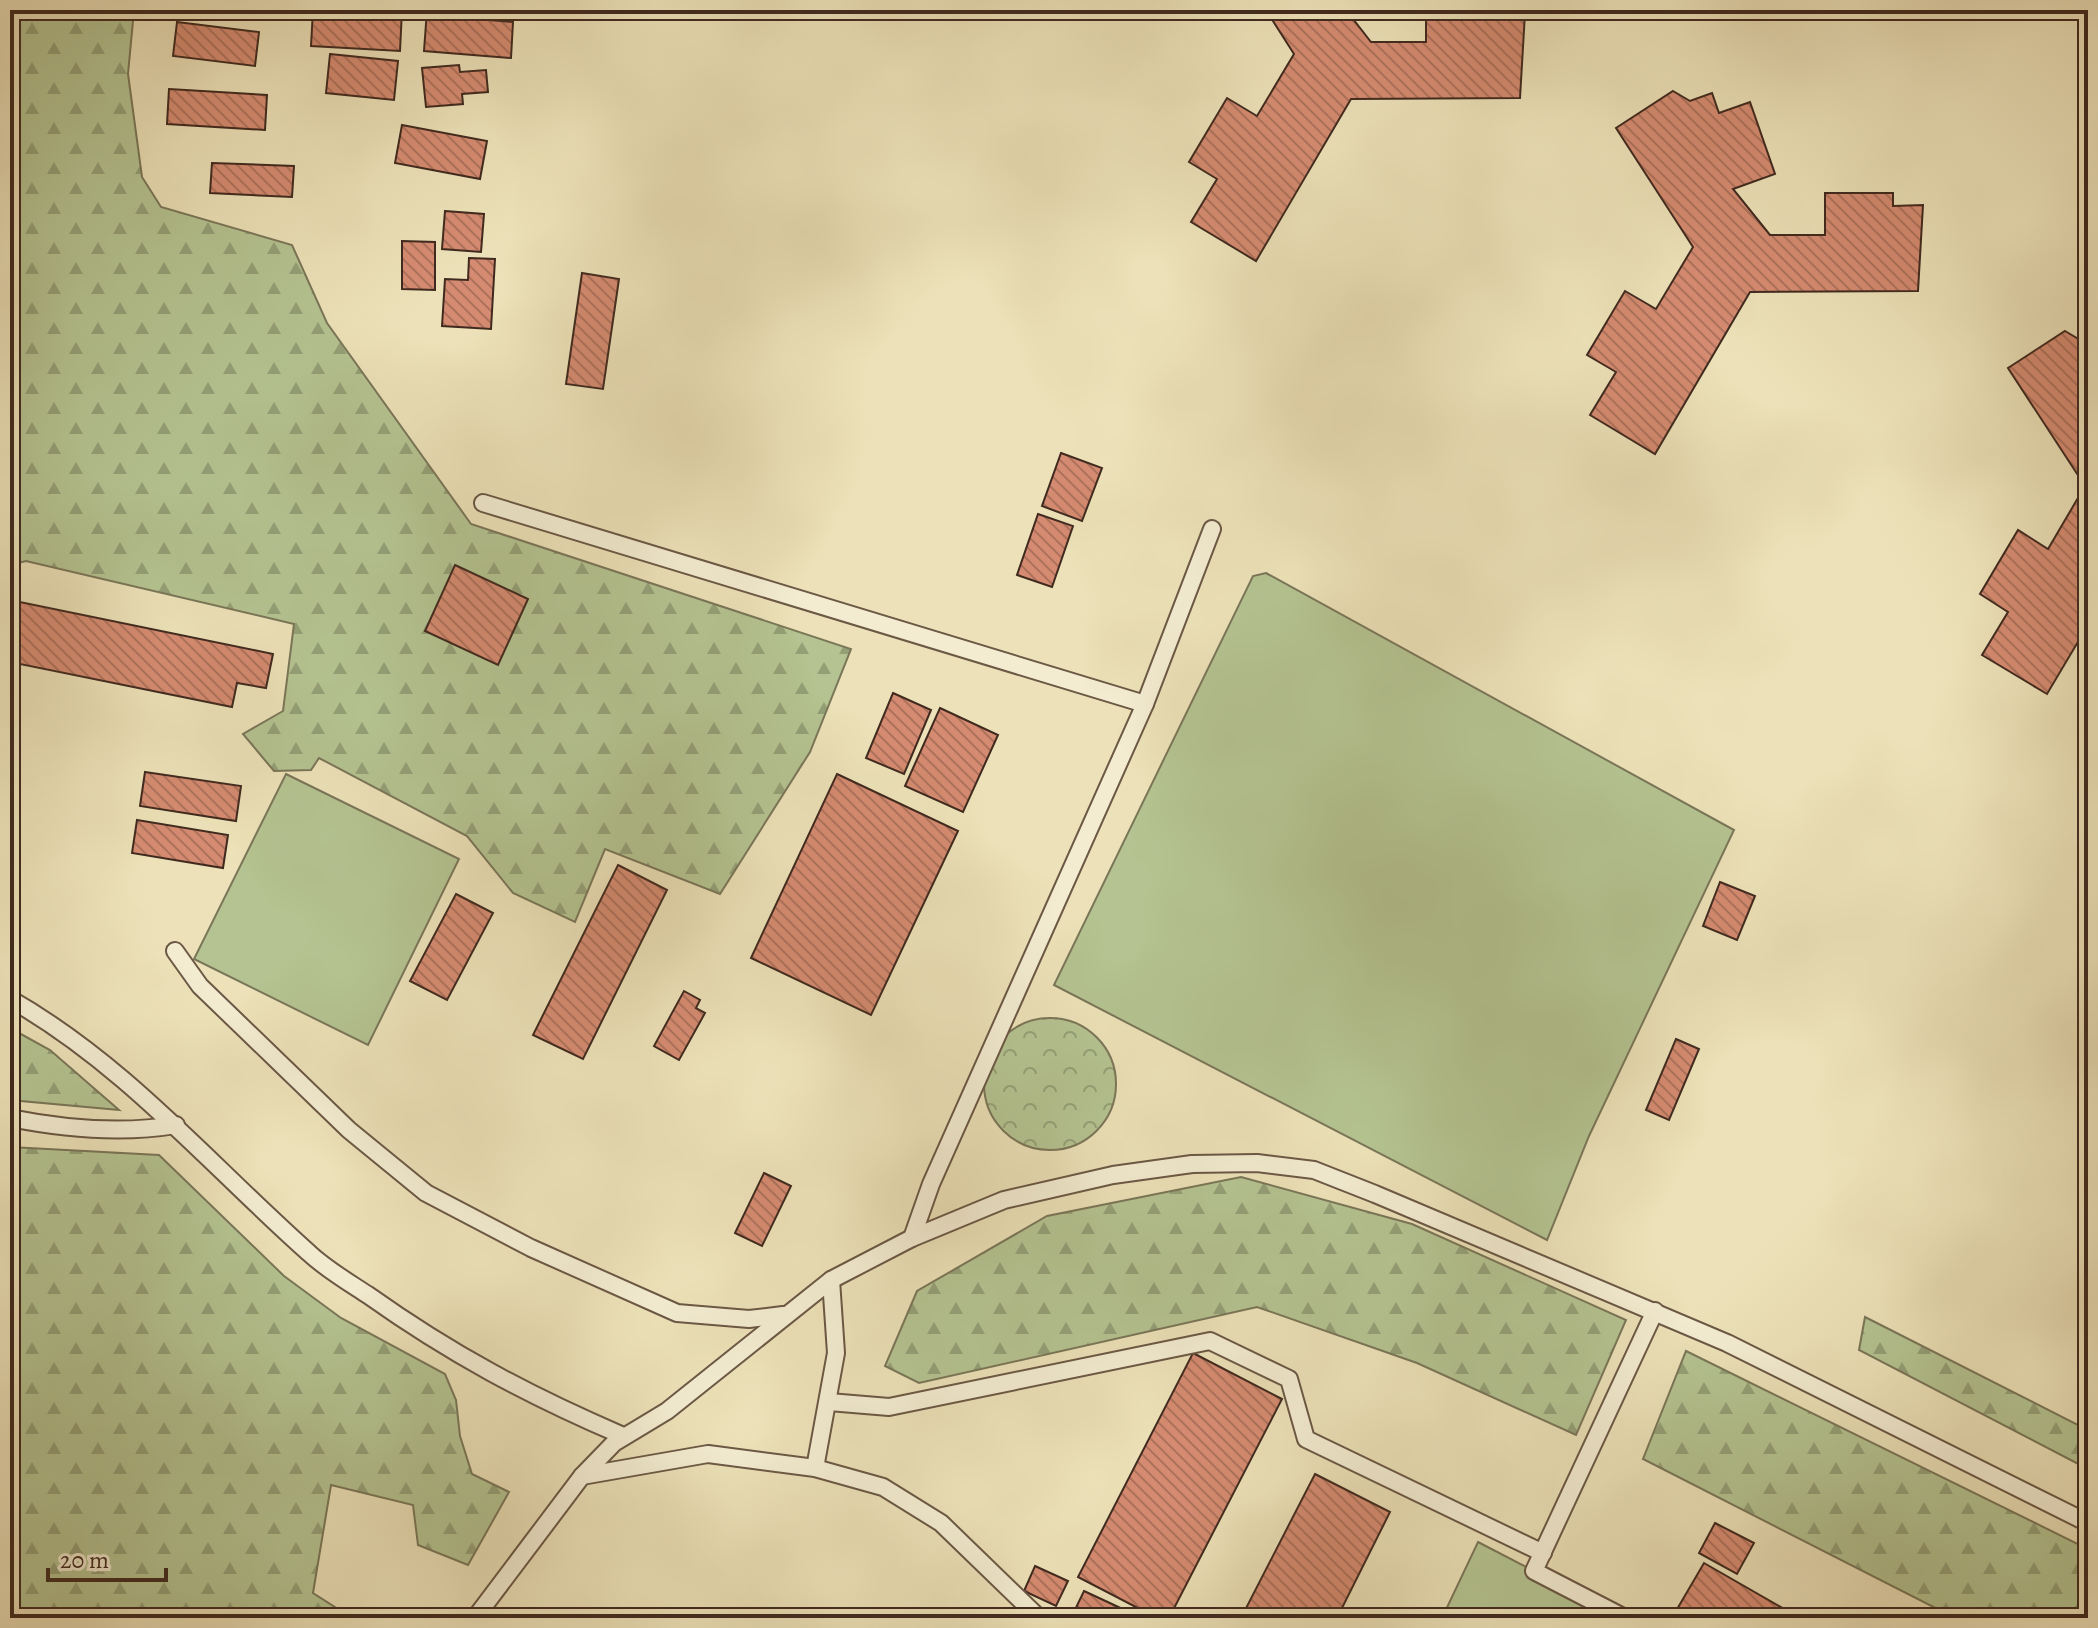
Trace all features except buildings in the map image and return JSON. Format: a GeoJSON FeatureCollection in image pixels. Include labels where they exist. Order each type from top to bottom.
{"type":"FeatureCollection","features":[{"type":"Feature","properties":{"kind":"lane"},"geometry":{"type":"LineString","coordinates":[[483,503],[1145,704]]}},
{"type":"Feature","properties":{"kind":"lane"},"geometry":{"type":"LineString","coordinates":[[912,1238],[931,1184],[1145,704],[1212,529]]}},
{"type":"Feature","properties":{"kind":"lane"},"geometry":{"type":"LineString","coordinates":[[175,951],[200,986],[349,1130],[426,1193],[517,1241],[677,1313],[749,1319],[785,1315]]}},
{"type":"Feature","properties":{"kind":"lane"},"geometry":{"type":"LineString","coordinates":[[10,999],[50,1022],[103,1060],[176,1125],[310,1255],[465,1360],[526,1394],[621,1435]]}},
{"type":"Feature","properties":{"kind":"lane"},"geometry":{"type":"LineString","coordinates":[[10,1118],[69,1128],[138,1131],[176,1125]]}},
{"type":"Feature","properties":{"kind":"lane"},"geometry":{"type":"LineString","coordinates":[[475,1618],[582,1476],[621,1435],[667,1411],[831,1280],[912,1238],[1004,1200],[1113,1175],[1192,1164],[1257,1163],[1314,1170],[1514,1249],[1655,1311],[1885,1420],[2088,1523]]}},
{"type":"Feature","properties":{"kind":"lane"},"geometry":{"type":"LineString","coordinates":[[815,1468],[836,1353],[831,1280]]}},
{"type":"Feature","properties":{"kind":"lane"},"geometry":{"type":"LineString","coordinates":[[1625,1618],[1534,1571],[1655,1311]]}},
{"type":"Feature","properties":{"kind":"lane"},"geometry":{"type":"LineString","coordinates":[[829,1402],[889,1407],[1210,1341],[1289,1379],[1306,1439],[1543,1553]]}},
{"type":"Feature","properties":{"kind":"lane"},"geometry":{"type":"LineString","coordinates":[[582,1476],[708,1454],[815,1468],[883,1487],[941,1523],[1039,1618]]}},
{"type":"Feature","properties":{"kind":"green space"},"geometry":{"type":"Polygon","coordinates":[[[10,10],[134,10],[128,74],[142,177],[161,207],[292,245],[327,323],[471,524],[851,649],[810,752],[720,894],[605,849],[575,922],[513,893],[467,836],[319,758],[311,770],[274,771],[243,734],[283,711],[294,624],[26,561],[10,565],[10,10]]]}},
{"type":"Feature","properties":{"kind":"green space"},"geometry":{"type":"Polygon","coordinates":[[[1266,573],[1734,830],[1589,1136],[1547,1240],[1054,985],[1253,576],[1266,573]]]}},
{"type":"Feature","properties":{"kind":"green space"},"geometry":{"type":"Polygon","coordinates":[[[286,774],[459,859],[368,1045],[194,959],[286,774]]]}},
{"type":"Feature","properties":{"kind":"green space"},"geometry":{"type":"Polygon","coordinates":[[[1050,1018],[1075,1023],[1096,1038],[1111,1059],[1116,1084],[1111,1109],[1096,1130],[1075,1145],[1050,1150],[1025,1145],[1004,1130],[989,1109],[984,1084],[989,1059],[1004,1038],[1025,1023],[1050,1018]]]}},
{"type":"Feature","properties":{"kind":"green space"},"geometry":{"type":"Polygon","coordinates":[[[10,1028],[50,1050],[119,1110],[10,1100],[10,1028]]]}},
{"type":"Feature","properties":{"kind":"green space"},"geometry":{"type":"Polygon","coordinates":[[[10,1147],[159,1155],[284,1276],[341,1318],[445,1374],[456,1400],[460,1436],[472,1474],[509,1492],[468,1565],[418,1545],[413,1505],[331,1485],[313,1593],[352,1618],[10,1616],[10,1147]]]}},
{"type":"Feature","properties":{"kind":"green space"},"geometry":{"type":"Polygon","coordinates":[[[1241,1177],[1412,1224],[1626,1320],[1576,1435],[1417,1363],[1257,1307],[919,1383],[885,1366],[917,1291],[1047,1216],[1241,1177]]]}},
{"type":"Feature","properties":{"kind":"green space"},"geometry":{"type":"Polygon","coordinates":[[[1865,1317],[2088,1430],[2088,1469],[1859,1350],[1865,1317]]]}},
{"type":"Feature","properties":{"kind":"green space"},"geometry":{"type":"Polygon","coordinates":[[[1686,1351],[2088,1549],[2088,1618],[1955,1618],[1643,1459],[1686,1351]]]}},
{"type":"Feature","properties":{"kind":"green space"},"geometry":{"type":"Polygon","coordinates":[[[1478,1542],[1625,1618],[1442,1618],[1478,1542]]]}}]}
